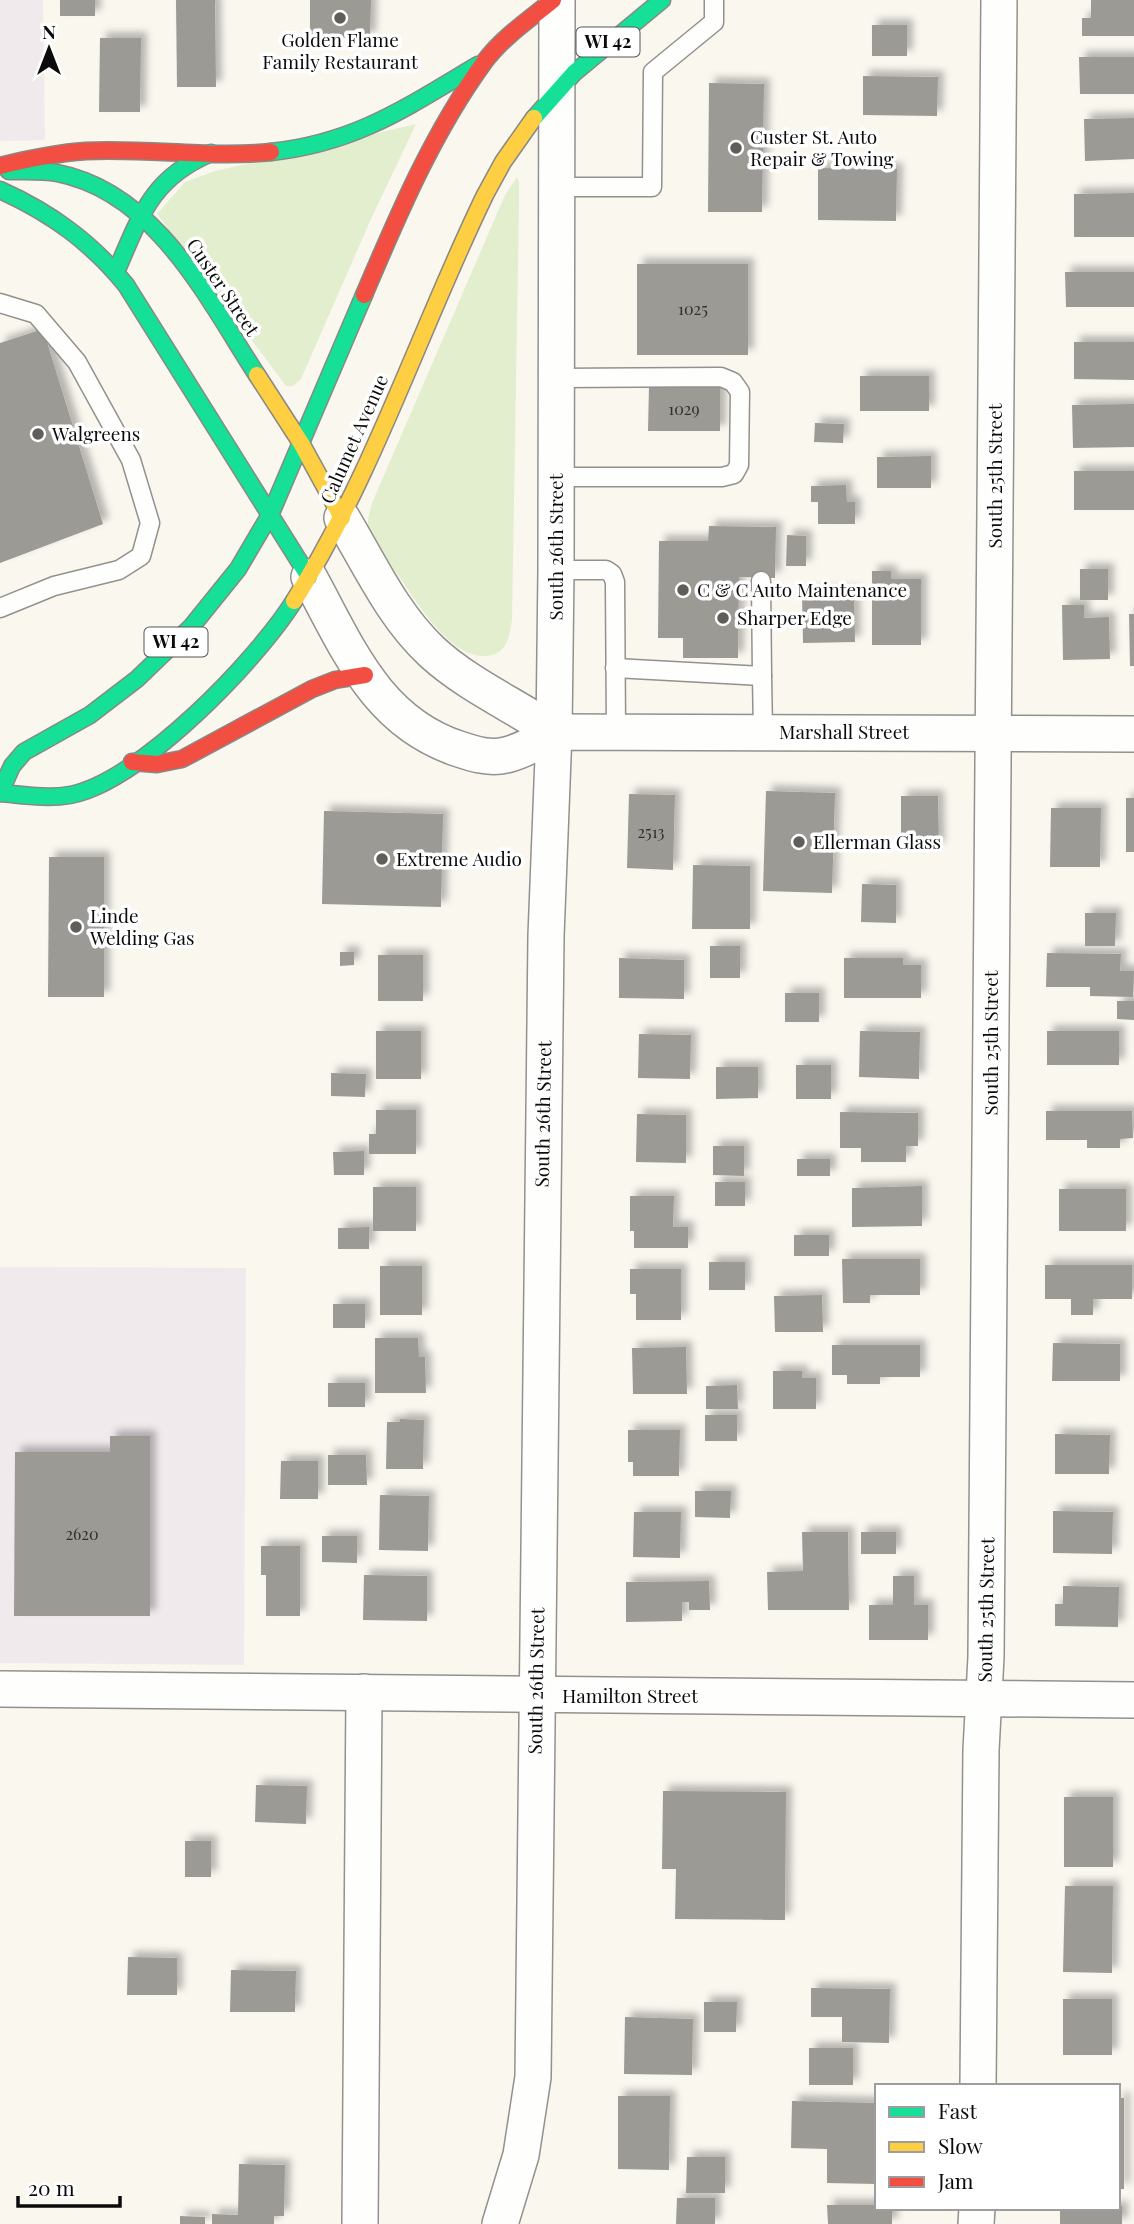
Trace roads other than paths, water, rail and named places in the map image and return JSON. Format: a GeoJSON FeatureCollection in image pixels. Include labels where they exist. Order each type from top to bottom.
{"type":"FeatureCollection","features":[{"type":"Feature","properties":{"kind":"main road","name":"Calumet Avenue"},"geometry":{"type":"LineString","coordinates":[[555,0],[514,31],[486,60],[452,113],[413,185],[271,513],[238,569],[157,662],[105,705],[24,752],[12,766],[0,792],[71,795],[104,781],[172,734],[224,687],[262,645],[309,577],[342,518],[487,191],[516,142],[557,88],[598,50],[662,0]]}},
{"type":"Feature","properties":{"kind":"main road"},"geometry":{"type":"LineString","coordinates":[[0,166],[86,151],[278,151],[307,147],[345,137],[378,124],[486,60]]}},
{"type":"Feature","properties":{"kind":"main road"},"geometry":{"type":"LineString","coordinates":[[116,272],[140,217],[155,191],[183,165],[213,152]]}},
{"type":"Feature","properties":{"kind":"main road","name":"Custer Street"},"geometry":{"type":"LineString","coordinates":[[0,172],[49,171],[71,176],[97,188],[140,217],[167,242],[186,266],[301,443]]}},
{"type":"Feature","properties":{"kind":"main road"},"geometry":{"type":"LineString","coordinates":[[0,190],[36,206],[59,221],[94,247],[116,272],[140,305],[271,513]]}},
{"type":"Feature","properties":{"kind":"main road"},"geometry":{"type":"LineString","coordinates":[[301,443],[342,518]]}},
{"type":"Feature","properties":{"kind":"main road","name":"Marshall Street"},"geometry":{"type":"LineString","coordinates":[[271,513],[309,577]]}},
{"type":"Feature","properties":{"kind":"main road"},"geometry":{"type":"LineString","coordinates":[[132,762],[165,764],[182,759],[312,689],[335,680],[365,675]]}},
{"type":"Feature","properties":{"kind":"street","name":"South 26th Street"},"geometry":{"type":"LineString","coordinates":[[500,2224],[521,2155],[533,2077],[545,936],[554,732],[556,570],[555,0]]}},
{"type":"Feature","properties":{"kind":"street","name":"South 25th Street"},"geometry":{"type":"LineString","coordinates":[[978,2084],[994,732],[999,0]]}},
{"type":"Feature","properties":{"kind":"street"},"geometry":{"type":"LineString","coordinates":[[342,518],[391,600],[423,643],[463,676],[554,732]]}},
{"type":"Feature","properties":{"kind":"street","name":"Marshall Street"},"geometry":{"type":"LineString","coordinates":[[309,577],[365,675],[387,705],[403,720],[435,739],[474,754],[507,755],[554,732],[1134,734]]}},
{"type":"Feature","properties":{"kind":"street","name":"Hamilton Street"},"geometry":{"type":"LineString","coordinates":[[0,1689],[1134,1700]]}},
{"type":"Feature","properties":{"kind":"street"},"geometry":{"type":"LineString","coordinates":[[360,2224],[364,1692]]}},
{"type":"Feature","properties":{"kind":"lane"},"geometry":{"type":"LineString","coordinates":[[556,187],[652,187],[653,72],[714,22],[714,0]]}},
{"type":"Feature","properties":{"kind":"lane"},"geometry":{"type":"LineString","coordinates":[[0,303],[36,314],[77,362],[131,460],[150,523],[141,556],[119,570],[54,586],[0,608]]}},
{"type":"Feature","properties":{"kind":"lane"},"geometry":{"type":"LineString","coordinates":[[556,378],[721,377],[733,382],[740,392],[739,466],[734,474],[722,477],[556,477]]}},
{"type":"Feature","properties":{"kind":"lane"},"geometry":{"type":"LineString","coordinates":[[556,570],[606,570],[612,574],[615,582],[616,732]]}},
{"type":"Feature","properties":{"kind":"lane"},"geometry":{"type":"LineString","coordinates":[[761,581],[763,732]]}},
{"type":"Feature","properties":{"kind":"lane"},"geometry":{"type":"LineString","coordinates":[[615,668],[762,676]]}},
{"type":"Feature","properties":{"kind":"place","name":"Golden Flame Family Restaurant"},"geometry":{"type":"Point","coordinates":[340,18]}},
{"type":"Feature","properties":{"kind":"place","name":"Custer St. Auto Repair & Towing"},"geometry":{"type":"Point","coordinates":[736,148]}},
{"type":"Feature","properties":{"kind":"place","name":"Walgreens"},"geometry":{"type":"Point","coordinates":[38,434]}},
{"type":"Feature","properties":{"kind":"place","name":"C & C Auto Maintenance"},"geometry":{"type":"Point","coordinates":[683,590]}},
{"type":"Feature","properties":{"kind":"place","name":"Sharper Edge"},"geometry":{"type":"Point","coordinates":[723,618]}},
{"type":"Feature","properties":{"kind":"place","name":"Ellerman Glass"},"geometry":{"type":"Point","coordinates":[799,842]}},
{"type":"Feature","properties":{"kind":"place","name":"Extreme Audio"},"geometry":{"type":"Point","coordinates":[382,859]}},
{"type":"Feature","properties":{"kind":"place","name":"Linde Welding Gas"},"geometry":{"type":"Point","coordinates":[76,927]}}]}
